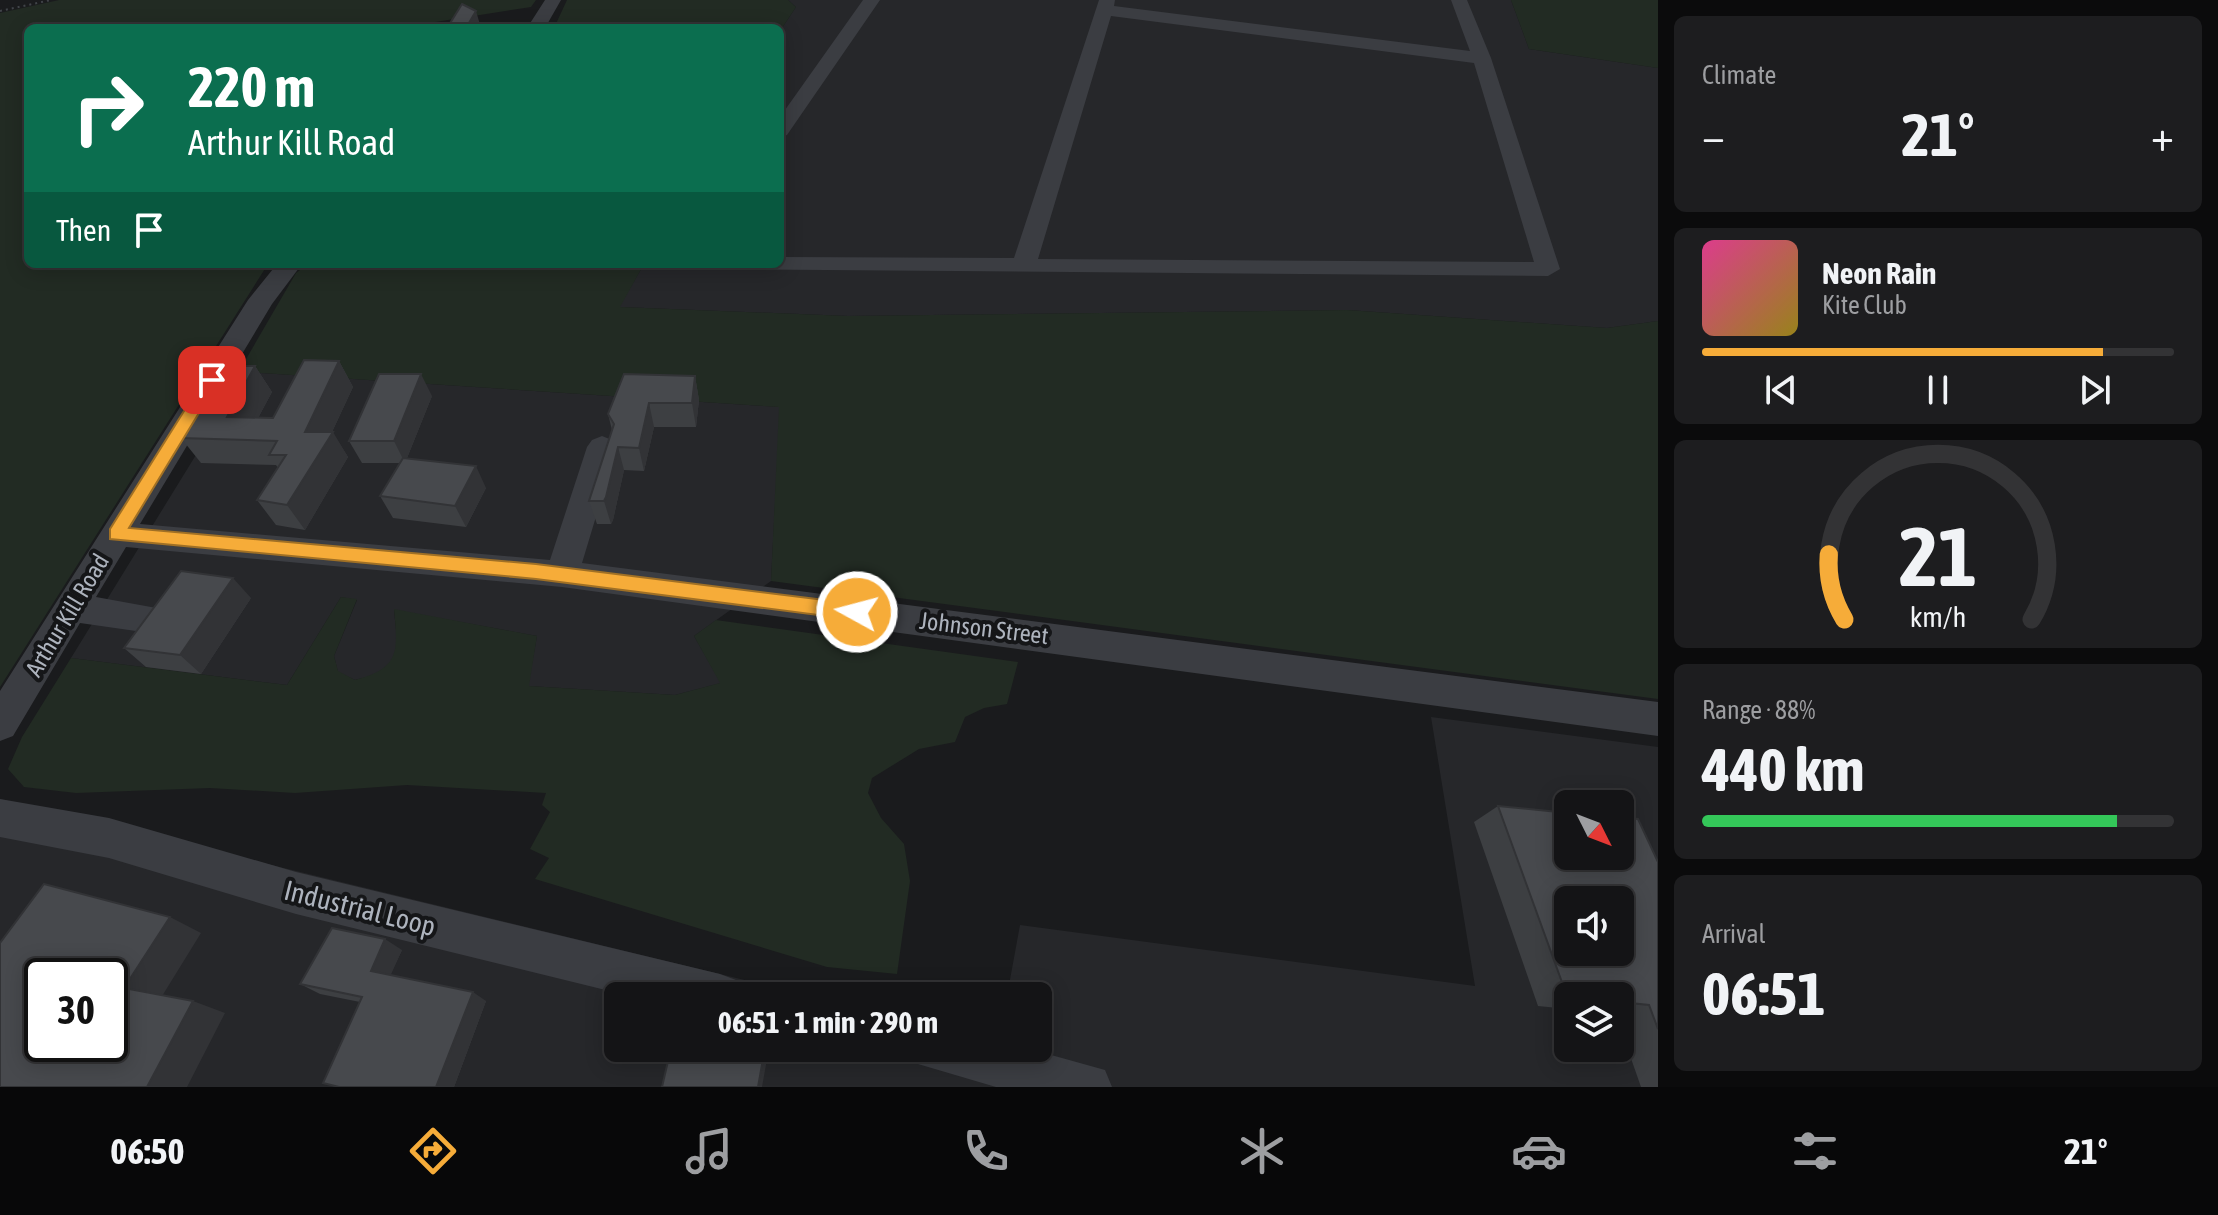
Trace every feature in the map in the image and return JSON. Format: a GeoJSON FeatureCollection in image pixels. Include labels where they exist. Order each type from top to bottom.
{"type":"FeatureCollection","features":[{"type":"Feature","properties":{"kind":"street"},"geometry":{"type":"LineString","coordinates":[[538,24],[553,0]]}},
{"type":"Feature","properties":{"kind":"street"},"geometry":{"type":"LineString","coordinates":[[784,125],[872,0]]}},
{"type":"Feature","properties":{"kind":"street"},"geometry":{"type":"LineString","coordinates":[[784,264],[1548,269],[1482,58],[1459,0]]}},
{"type":"Feature","properties":{"kind":"street"},"geometry":{"type":"LineString","coordinates":[[1024,266],[1106,5],[1482,58]]}},
{"type":"Feature","properties":{"kind":"street"},"geometry":{"type":"LineString","coordinates":[[1035,231],[1102,267]]}},
{"type":"Feature","properties":{"kind":"street","name":"Arthur Kill Road"},"geometry":{"type":"LineString","coordinates":[[0,724],[261,300],[287,268]]}},
{"type":"Feature","properties":{"kind":"street"},"geometry":{"type":"LineString","coordinates":[[562,574],[602,447]]}},
{"type":"Feature","properties":{"kind":"street","name":"Johnson Street"},"geometry":{"type":"LineString","coordinates":[[116,534],[562,574],[1658,719]]}},
{"type":"Feature","properties":{"kind":"street"},"geometry":{"type":"LineString","coordinates":[[72,608],[150,619]]}},
{"type":"Feature","properties":{"kind":"street","name":"Industrial Loop"},"geometry":{"type":"LineString","coordinates":[[0,818],[109,838],[296,893],[662,982]]}},
{"type":"Feature","properties":{"kind":"street"},"geometry":{"type":"LineString","coordinates":[[989,1062],[1088,1087]]}},
{"type":"Feature","properties":{"kind":"path"},"geometry":{"type":"LineString","coordinates":[[0,11],[51,0]]}},
{"type":"Feature","properties":{"kind":"shaded area"},"geometry":{"type":"Polygon","coordinates":[[[59,0],[536,0],[531,7],[423,24],[24,24],[24,268],[265,268],[0,687],[0,13],[59,0]]]}},
{"type":"Feature","properties":{"kind":"shaded area"},"geometry":{"type":"Polygon","coordinates":[[[567,0],[788,0],[796,7],[784,25],[556,24],[567,0]]]}},
{"type":"Feature","properties":{"kind":"shaded area"},"geometry":{"type":"Polygon","coordinates":[[[788,0],[1511,0],[1529,49],[1658,68],[1658,321],[1607,328],[1347,310],[848,316],[619,307],[642,268],[784,268],[784,25],[796,7],[788,0]]]}},
{"type":"Feature","properties":{"kind":"shaded area"},"geometry":{"type":"Polygon","coordinates":[[[1511,0],[1658,0],[1658,68],[1529,49],[1511,0]]]}},
{"type":"Feature","properties":{"kind":"shaded area"},"geometry":{"type":"Polygon","coordinates":[[[303,268],[642,268],[620,307],[848,316],[1347,310],[1607,328],[1658,321],[1658,699],[771,581],[779,407],[247,372],[242,366],[296,273],[303,268]]]}},
{"type":"Feature","properties":{"kind":"shaded area"},"geometry":{"type":"Polygon","coordinates":[[[247,372],[780,407],[771,581],[694,636],[721,683],[675,695],[528,686],[537,636],[394,610],[395,659],[379,674],[355,680],[338,672],[334,656],[357,600],[341,597],[287,685],[71,658],[247,372]]]}},
{"type":"Feature","properties":{"kind":"shaded area"},"geometry":{"type":"Polygon","coordinates":[[[341,597],[357,599],[334,656],[338,671],[355,680],[381,670],[393,656],[396,637],[394,609],[537,636],[529,686],[675,695],[720,683],[694,636],[716,620],[1018,662],[1007,704],[984,708],[965,717],[955,742],[919,749],[872,778],[868,793],[881,818],[904,844],[910,881],[897,974],[827,967],[535,879],[549,858],[530,849],[550,812],[542,805],[546,793],[407,785],[295,793],[210,788],[76,793],[24,787],[8,769],[22,737],[71,658],[287,685],[341,597]]]}},
{"type":"Feature","properties":{"kind":"shaded area"},"geometry":{"type":"Polygon","coordinates":[[[1431,717],[1658,747],[1658,1087],[0,1087],[0,799],[752,982],[604,982],[604,1062],[1052,1062],[1052,982],[1010,982],[1020,925],[1475,986],[1431,717]]]}},
{"type":"Feature","properties":{"kind":"building"},"geometry":{"type":"Polygon","coordinates":[[[462,4],[476,11],[468,24],[450,24],[462,4]]]}},
{"type":"Feature","properties":{"kind":"building"},"geometry":{"type":"Polygon","coordinates":[[[304,360],[339,361],[305,432],[333,432],[287,505],[257,500],[286,455],[269,455],[277,441],[181,438],[223,376],[229,376],[234,366],[255,366],[227,417],[273,418],[304,360]]]}},
{"type":"Feature","properties":{"kind":"building"},"geometry":{"type":"Polygon","coordinates":[[[379,374],[421,374],[394,441],[349,441],[379,374]]]}},
{"type":"Feature","properties":{"kind":"building"},"geometry":{"type":"Polygon","coordinates":[[[624,374],[695,376],[692,403],[649,403],[639,448],[618,447],[604,501],[589,501],[614,424],[608,414],[624,374]]]}},
{"type":"Feature","properties":{"kind":"building"},"geometry":{"type":"Polygon","coordinates":[[[403,458],[476,466],[455,506],[380,496],[403,458]]]}},
{"type":"Feature","properties":{"kind":"building"},"geometry":{"type":"Polygon","coordinates":[[[181,571],[233,578],[180,655],[124,648],[181,571]]]}},
{"type":"Feature","properties":{"kind":"building"},"geometry":{"type":"Polygon","coordinates":[[[1498,806],[1554,812],[1554,870],[1634,870],[1634,819],[1638,819],[1658,862],[1658,1029],[1649,1005],[1634,1003],[1634,982],[1562,982],[1556,966],[1634,966],[1634,886],[1554,886],[1554,960],[1498,806]]]}},
{"type":"Feature","properties":{"kind":"building"},"geometry":{"type":"Polygon","coordinates":[[[44,884],[170,917],[128,982],[128,958],[24,958],[24,1062],[128,1062],[128,989],[193,1001],[147,1087],[0,1087],[0,943],[44,884]]]}},
{"type":"Feature","properties":{"kind":"building"},"geometry":{"type":"Polygon","coordinates":[[[332,928],[385,939],[371,971],[473,992],[436,1087],[339,1087],[323,1083],[362,997],[300,984],[332,928]]]}},
{"type":"Feature","properties":{"kind":"building"},"geometry":{"type":"Polygon","coordinates":[[[668,1062],[762,1062],[758,1087],[662,1087],[668,1062]]]}},
{"type":"Feature","properties":{"kind":"route"},"geometry":{"type":"LineString","coordinates":[[212,380],[116,534],[536,571],[857,612]]}}]}
